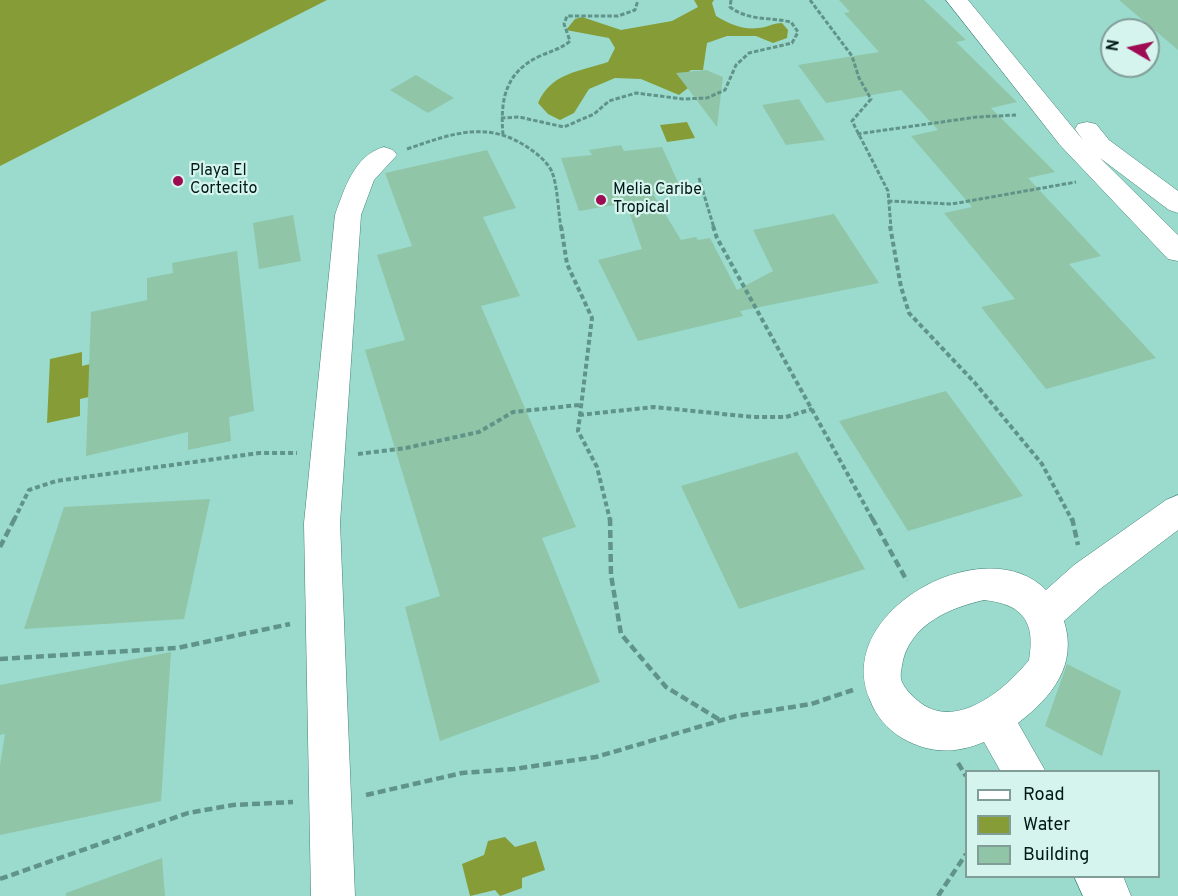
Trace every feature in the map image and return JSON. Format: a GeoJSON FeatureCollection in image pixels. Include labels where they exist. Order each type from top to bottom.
{"type":"FeatureCollection","features":[{"type":"Feature","properties":{"kind":"lane"},"geometry":{"type":"LineString","coordinates":[[957,0],[969,11],[1050,116],[1106,180],[1178,252]]}},
{"type":"Feature","properties":{"kind":"lane"},"geometry":{"type":"LineString","coordinates":[[977,0],[1006,28],[1100,145],[1178,204]]}},
{"type":"Feature","properties":{"kind":"lane"},"geometry":{"type":"LineString","coordinates":[[333,896],[322,523],[335,391],[348,215],[362,177],[384,155]]}},
{"type":"Feature","properties":{"kind":"lane"},"geometry":{"type":"LineString","coordinates":[[1044,615],[1087,578],[1178,510]]}},
{"type":"Feature","properties":{"kind":"lane"},"geometry":{"type":"LineString","coordinates":[[984,584],[1007,586],[1029,597],[1044,615],[1052,645],[1042,674],[1009,707],[977,726],[939,732],[916,726],[895,707],[882,680],[889,644],[908,617],[922,608],[961,589],[984,584]]}},
{"type":"Feature","properties":{"kind":"lane"},"geometry":{"type":"LineString","coordinates":[[992,717],[1024,770]]}},
{"type":"Feature","properties":{"kind":"lane"},"geometry":{"type":"LineString","coordinates":[[1096,878],[1109,896]]}},
{"type":"Feature","properties":{"kind":"path"},"geometry":{"type":"LineString","coordinates":[[503,135],[501,118],[506,83],[521,68],[542,56],[562,50],[570,41],[564,24],[567,16],[621,18],[634,10],[638,0]]}},
{"type":"Feature","properties":{"kind":"path"},"geometry":{"type":"LineString","coordinates":[[501,118],[519,117],[564,127],[594,114],[609,101],[636,93],[683,99],[707,98],[725,90],[737,60],[756,50],[792,43],[798,32],[791,22],[740,16],[730,7],[731,0]]}},
{"type":"Feature","properties":{"kind":"path"},"geometry":{"type":"LineString","coordinates":[[810,0],[852,57],[859,78],[871,99],[852,121],[888,191],[901,287],[909,313],[975,383],[1042,464],[1071,515],[1087,578]]}},
{"type":"Feature","properties":{"kind":"path"},"geometry":{"type":"LineString","coordinates":[[857,134],[998,115],[1050,116]]}},
{"type":"Feature","properties":{"kind":"path"},"geometry":{"type":"LineString","coordinates":[[384,155],[453,133],[488,131],[515,138],[538,154],[552,172],[567,264],[592,318],[578,431],[597,467],[610,517],[611,575],[621,634],[666,687],[720,721]]}},
{"type":"Feature","properties":{"kind":"path"},"geometry":{"type":"LineString","coordinates":[[699,178],[717,238],[922,608]]}},
{"type":"Feature","properties":{"kind":"path"},"geometry":{"type":"LineString","coordinates":[[888,201],[952,204],[972,198],[1106,180]]}},
{"type":"Feature","properties":{"kind":"path"},"geometry":{"type":"LineString","coordinates":[[579,415],[654,407],[753,417],[786,417],[812,409]]}},
{"type":"Feature","properties":{"kind":"path"},"geometry":{"type":"LineString","coordinates":[[0,547],[28,490]]}},
{"type":"Feature","properties":{"kind":"path"},"geometry":{"type":"LineString","coordinates":[[0,659],[177,648],[279,628],[325,613]]}},
{"type":"Feature","properties":{"kind":"path"},"geometry":{"type":"LineString","coordinates":[[0,879],[37,869],[175,817],[222,806],[272,801],[330,803],[462,773],[514,769],[596,756],[720,721],[811,704],[882,680]]}},
{"type":"Feature","properties":{"kind":"path"},"geometry":{"type":"LineString","coordinates":[[938,896],[965,856]]}},
{"type":"Feature","properties":{"kind":"water"},"geometry":{"type":"Polygon","coordinates":[[[0,0],[327,0],[0,166],[0,0]]]}},
{"type":"Feature","properties":{"kind":"water"},"geometry":{"type":"Polygon","coordinates":[[[694,0],[714,0],[712,3],[716,16],[742,27],[761,28],[782,23],[788,30],[787,38],[773,43],[756,36],[727,36],[707,43],[703,70],[691,70],[685,75],[688,88],[679,95],[641,79],[615,78],[589,89],[574,113],[560,120],[548,114],[538,103],[551,85],[559,79],[608,62],[615,48],[609,38],[566,30],[575,19],[582,17],[621,30],[672,21],[698,7],[694,0]]]}},
{"type":"Feature","properties":{"kind":"water"},"geometry":{"type":"Polygon","coordinates":[[[687,122],[695,138],[667,142],[660,125],[687,122]]]}},
{"type":"Feature","properties":{"kind":"water"},"geometry":{"type":"Polygon","coordinates":[[[82,352],[82,366],[94,363],[93,396],[80,399],[80,416],[47,423],[50,359],[82,352]]]}},
{"type":"Feature","properties":{"kind":"water"},"geometry":{"type":"Polygon","coordinates":[[[505,837],[515,847],[536,841],[545,870],[522,878],[522,888],[500,896],[495,890],[470,896],[462,864],[484,855],[488,841],[505,837]]]}},
{"type":"Feature","properties":{"kind":"building"},"geometry":{"type":"Polygon","coordinates":[[[839,0],[924,0],[966,40],[956,42],[1017,102],[991,108],[1055,172],[1028,178],[1101,256],[1069,264],[1156,358],[1046,389],[981,307],[1015,299],[944,213],[972,207],[911,136],[938,130],[901,90],[826,103],[798,65],[879,52],[844,13],[850,12],[839,0]]]}},
{"type":"Feature","properties":{"kind":"building"},"geometry":{"type":"Polygon","coordinates":[[[1119,0],[1178,0],[1178,50],[1160,35],[1160,18],[1140,18],[1119,0]]]}},
{"type":"Feature","properties":{"kind":"building"},"geometry":{"type":"Polygon","coordinates":[[[706,70],[723,77],[717,127],[676,73],[706,70]]]}},
{"type":"Feature","properties":{"kind":"building"},"geometry":{"type":"Polygon","coordinates":[[[416,75],[454,98],[428,113],[390,90],[416,75]]]}},
{"type":"Feature","properties":{"kind":"building"},"geometry":{"type":"Polygon","coordinates":[[[799,99],[825,140],[786,145],[762,105],[799,99]]]}},
{"type":"Feature","properties":{"kind":"building"},"geometry":{"type":"Polygon","coordinates":[[[621,145],[624,151],[662,147],[681,189],[653,194],[681,240],[696,237],[698,240],[710,238],[737,290],[773,271],[753,230],[834,214],[879,283],[740,311],[743,316],[638,341],[598,260],[642,249],[626,203],[579,211],[561,158],[592,155],[589,150],[621,145]]]}},
{"type":"Feature","properties":{"kind":"building"},"geometry":{"type":"Polygon","coordinates":[[[487,150],[516,208],[483,217],[520,296],[481,306],[576,527],[542,538],[600,682],[440,741],[405,607],[440,596],[365,350],[405,340],[377,255],[412,246],[385,173],[487,150]]]}},
{"type":"Feature","properties":{"kind":"building"},"geometry":{"type":"Polygon","coordinates":[[[293,215],[301,261],[259,269],[253,223],[293,215]]]}},
{"type":"Feature","properties":{"kind":"building"},"geometry":{"type":"Polygon","coordinates":[[[237,251],[254,411],[229,417],[231,441],[188,450],[188,432],[86,456],[91,312],[147,300],[147,278],[173,273],[172,263],[237,251]]]}},
{"type":"Feature","properties":{"kind":"building"},"geometry":{"type":"Polygon","coordinates":[[[946,391],[1023,496],[908,531],[839,421],[946,391]]]}},
{"type":"Feature","properties":{"kind":"building"},"geometry":{"type":"Polygon","coordinates":[[[797,452],[865,569],[739,609],[681,486],[797,452]]]}},
{"type":"Feature","properties":{"kind":"building"},"geometry":{"type":"Polygon","coordinates":[[[210,499],[184,619],[24,629],[64,507],[210,499]]]}},
{"type":"Feature","properties":{"kind":"building"},"geometry":{"type":"Polygon","coordinates":[[[171,652],[161,801],[0,835],[0,765],[5,734],[0,735],[0,685],[171,652]]]}},
{"type":"Feature","properties":{"kind":"building"},"geometry":{"type":"Polygon","coordinates":[[[1067,664],[1121,691],[1102,756],[1045,726],[1067,664]]]}},
{"type":"Feature","properties":{"kind":"building"},"geometry":{"type":"Polygon","coordinates":[[[162,858],[165,896],[66,896],[66,893],[162,858]]]}},
{"type":"Feature","properties":{"kind":"place","name":"Playa El Cortecito"},"geometry":{"type":"Point","coordinates":[178,181]}},
{"type":"Feature","properties":{"kind":"place","name":"Melia Caribe Tropical"},"geometry":{"type":"Point","coordinates":[601,200]}}]}
